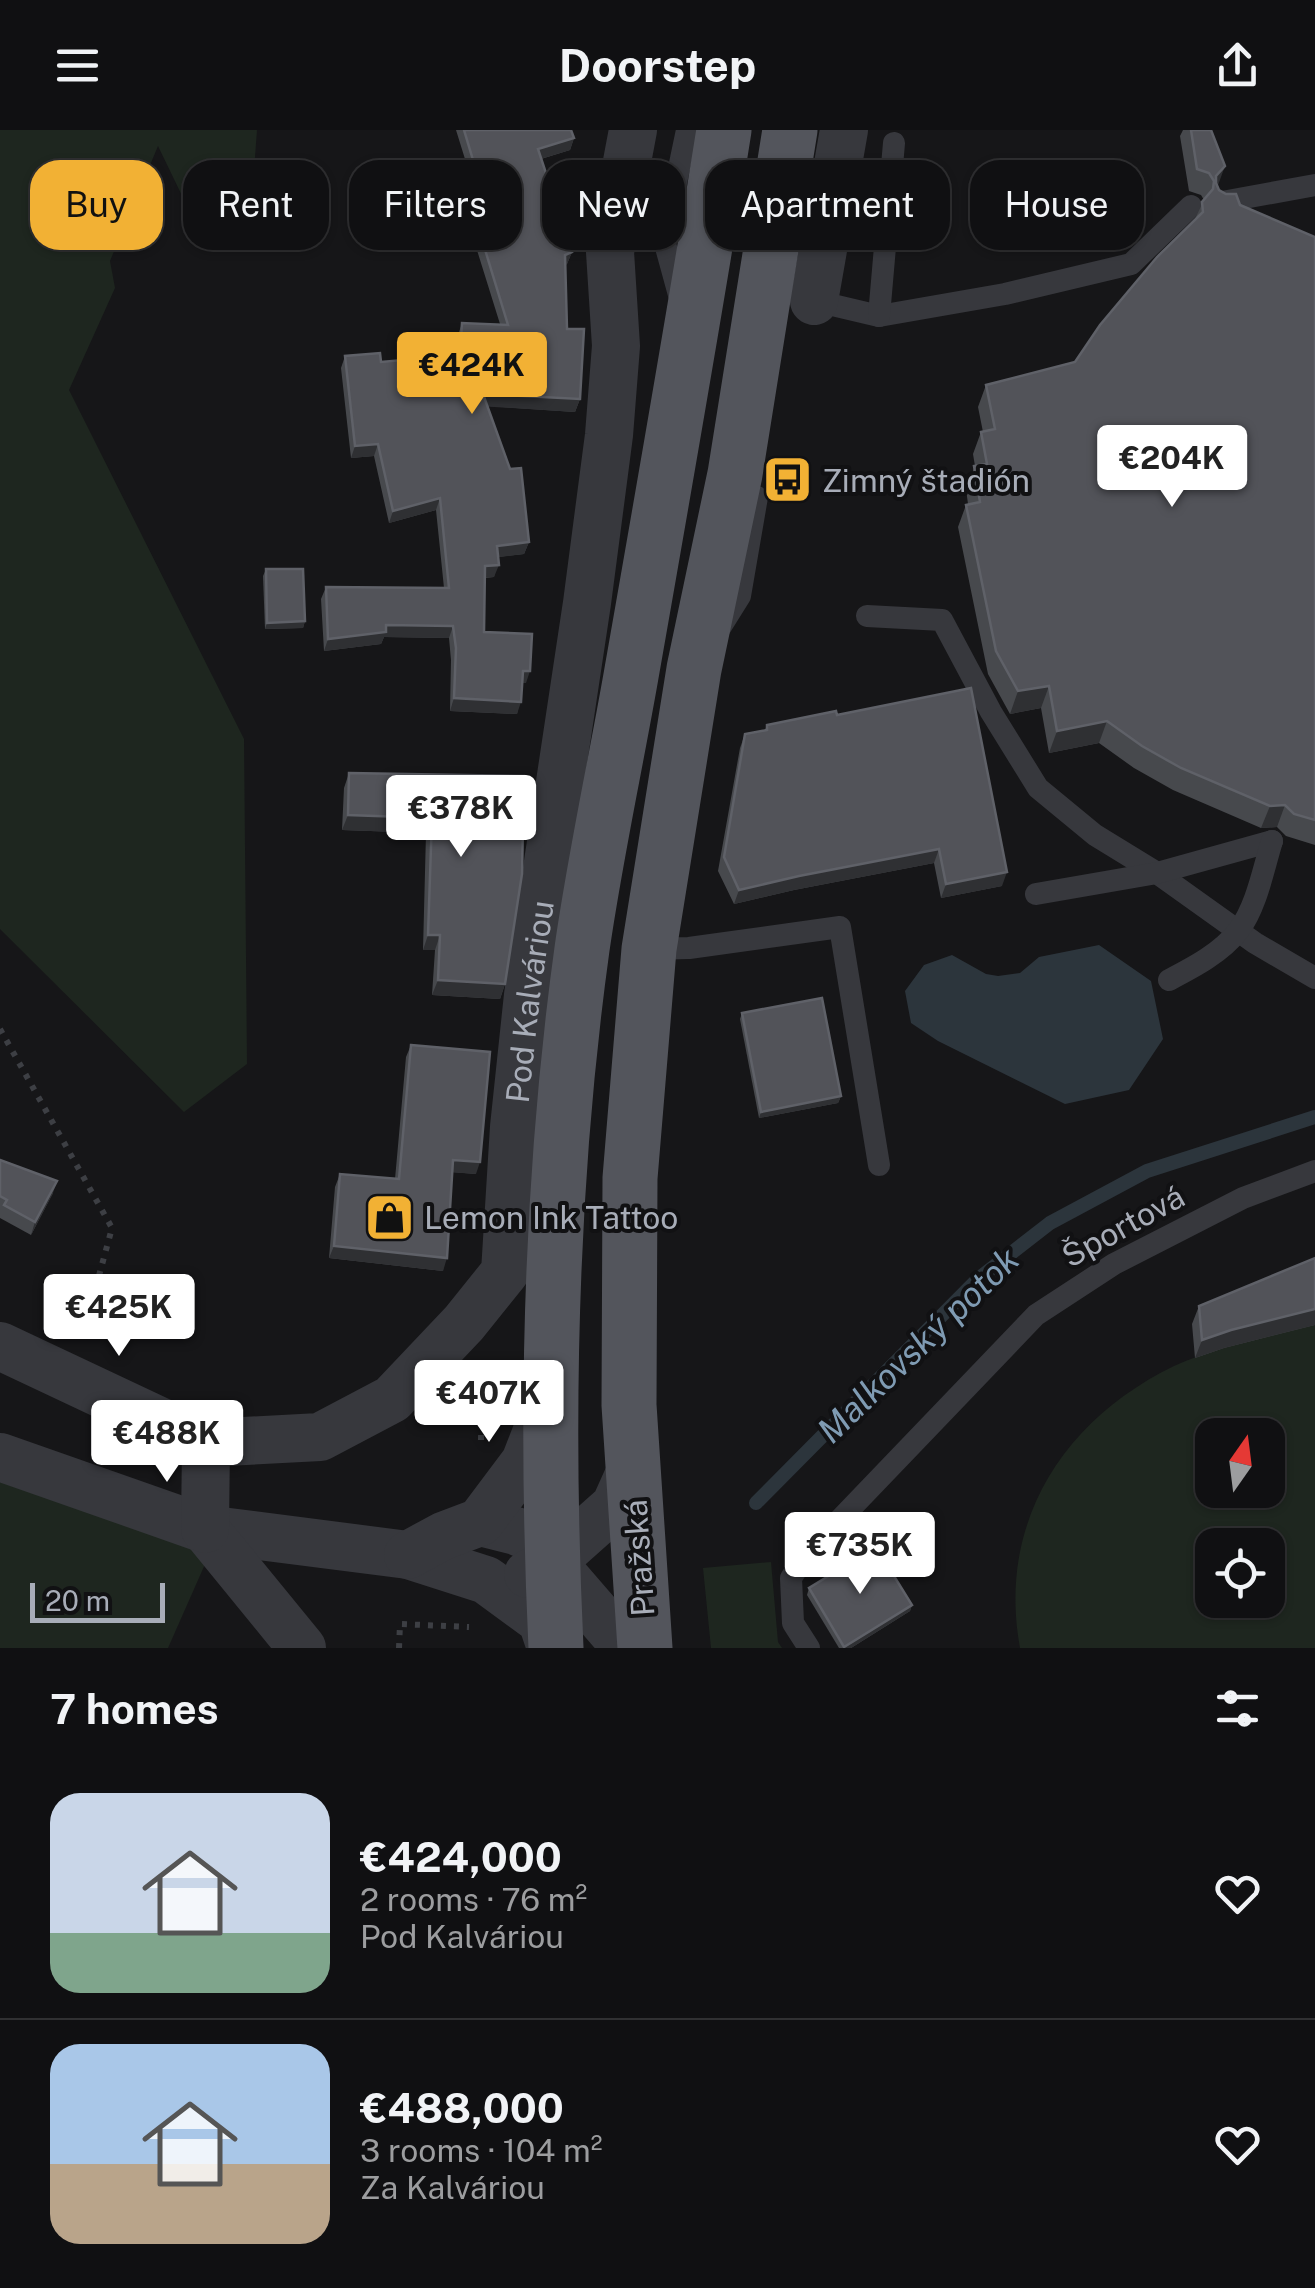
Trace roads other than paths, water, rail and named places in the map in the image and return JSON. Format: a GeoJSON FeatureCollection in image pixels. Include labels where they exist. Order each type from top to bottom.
{"type":"FeatureCollection","features":[{"type":"Feature","properties":{"kind":"main road","name":"Pod Kalváriou"},"geometry":{"type":"LineString","coordinates":[[552,1562],[550,1397],[558,1177],[582,948],[691,341],[724,130]]}},
{"type":"Feature","properties":{"kind":"main road"},"geometry":{"type":"LineString","coordinates":[[632,1468],[630,1178],[650,950],[694,668],[746,404],[789,294],[790,130]]}},
{"type":"Feature","properties":{"kind":"main road","name":"Pražská"},"geometry":{"type":"LineString","coordinates":[[632,1468],[645,1648]]}},
{"type":"Feature","properties":{"kind":"main road"},"geometry":{"type":"LineString","coordinates":[[552,1562],[554,1648]]}},
{"type":"Feature","properties":{"kind":"street","name":"Pod Kalváriou"},"geometry":{"type":"LineString","coordinates":[[206,1443],[320,1437],[392,1398],[464,1323],[505,1272],[528,994],[609,435],[616,346],[610,252],[633,130]]}},
{"type":"Feature","properties":{"kind":"street"},"geometry":{"type":"LineString","coordinates":[[789,294],[844,130]]}},
{"type":"Feature","properties":{"kind":"street"},"geometry":{"type":"LineString","coordinates":[[0,1346],[206,1443],[205,1528],[293,1636]]}},
{"type":"Feature","properties":{"kind":"street"},"geometry":{"type":"LineString","coordinates":[[293,1636],[285,1602],[294,1584],[309,1568],[385,1552],[480,1522],[525,1462],[550,1397]]}},
{"type":"Feature","properties":{"kind":"street"},"geometry":{"type":"LineString","coordinates":[[0,1457],[205,1528],[385,1552],[486,1580],[534,1573],[552,1562],[615,1506],[632,1468]]}},
{"type":"Feature","properties":{"kind":"street"},"geometry":{"type":"LineString","coordinates":[[480,1522],[536,1540],[616,1636],[620,1648]]}},
{"type":"Feature","properties":{"kind":"street"},"geometry":{"type":"LineString","coordinates":[[486,1580],[542,1621],[554,1648]]}},
{"type":"Feature","properties":{"kind":"lane"},"geometry":{"type":"LineString","coordinates":[[686,130],[664,240],[691,341]]}},
{"type":"Feature","properties":{"kind":"lane"},"geometry":{"type":"LineString","coordinates":[[879,316],[894,143]]}},
{"type":"Feature","properties":{"kind":"lane"},"geometry":{"type":"LineString","coordinates":[[1222,202],[1315,185]]}},
{"type":"Feature","properties":{"kind":"lane"},"geometry":{"type":"LineString","coordinates":[[789,294],[879,316],[1005,294],[1132,264],[1191,206]]}},
{"type":"Feature","properties":{"kind":"lane"},"geometry":{"type":"LineString","coordinates":[[694,668],[740,596],[759,466],[746,404]]}},
{"type":"Feature","properties":{"kind":"lane"},"geometry":{"type":"LineString","coordinates":[[867,616],[942,620],[991,712],[1038,788],[1094,835],[1315,978]]}},
{"type":"Feature","properties":{"kind":"lane"},"geometry":{"type":"LineString","coordinates":[[1036,894],[1157,873],[1272,841],[1252,905],[1238,931],[1206,960],[1168,980]]}},
{"type":"Feature","properties":{"kind":"lane"},"geometry":{"type":"LineString","coordinates":[[650,950],[840,927],[879,1165]]}},
{"type":"Feature","properties":{"kind":"lane","name":"Športová"},"geometry":{"type":"LineString","coordinates":[[809,1648],[792,1623],[790,1578],[806,1555],[1036,1315],[1130,1255],[1243,1198],[1315,1171]]}},
{"type":"Feature","properties":{"kind":"waterway","name":"Malkovský potok"},"geometry":{"type":"LineString","coordinates":[[756,1503],[978,1279],[1050,1223],[1147,1171],[1315,1117]]}},
{"type":"Feature","properties":{"kind":"place","name":"Zimný štadión"},"geometry":{"type":"Point","coordinates":[787,480]}},
{"type":"Feature","properties":{"kind":"place","name":"Lemon Ink Tattoo"},"geometry":{"type":"Point","coordinates":[389,1217]}}]}
